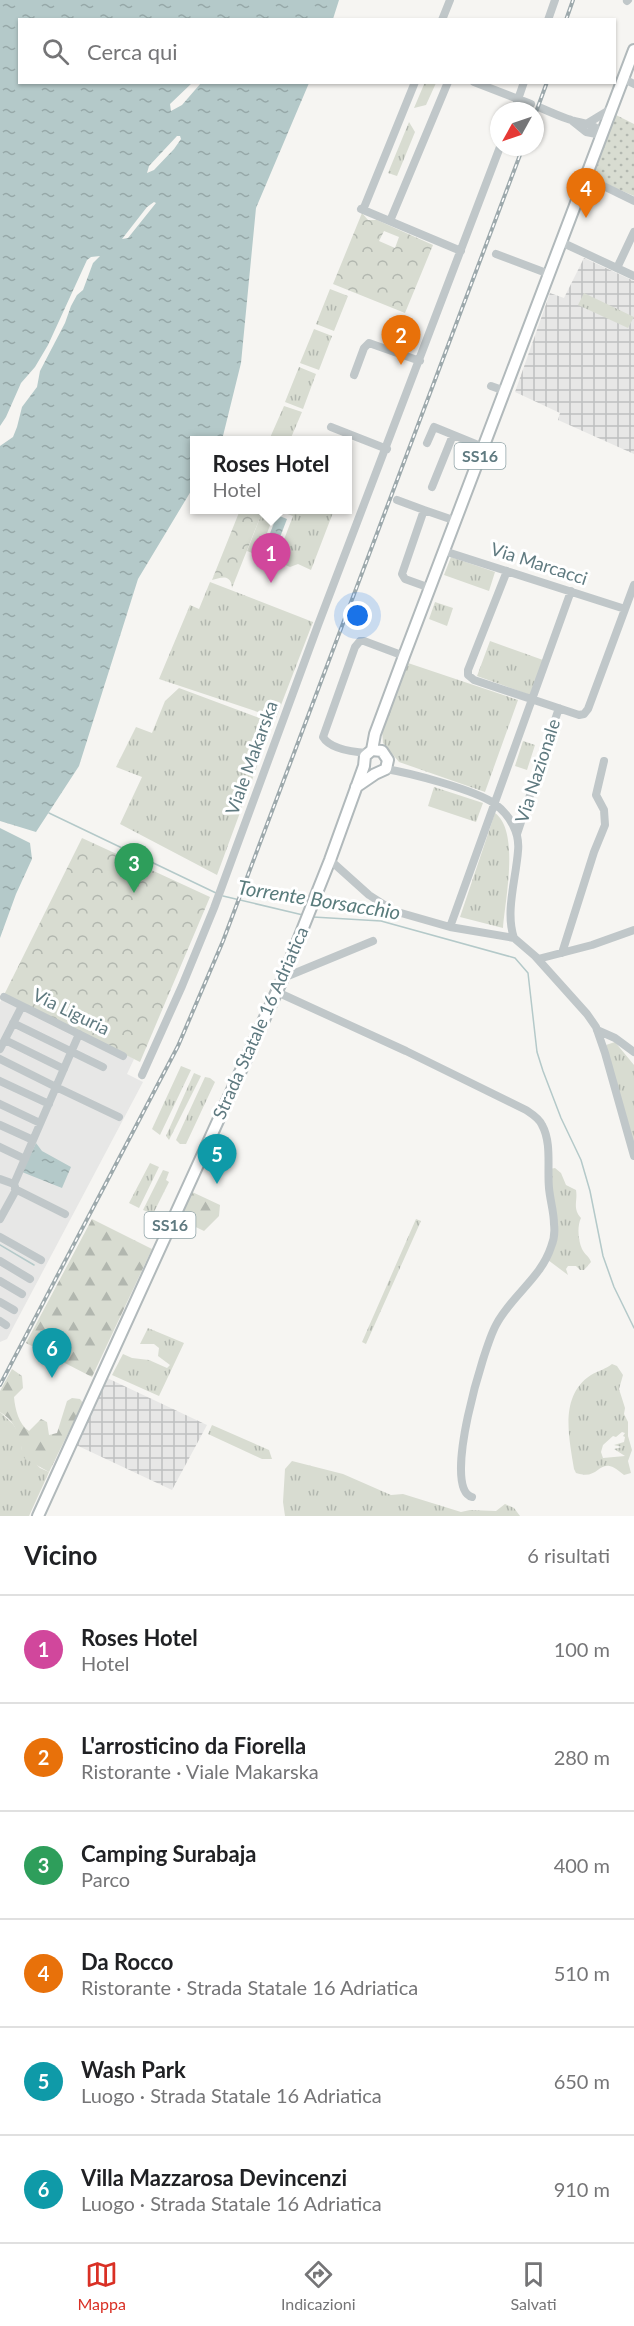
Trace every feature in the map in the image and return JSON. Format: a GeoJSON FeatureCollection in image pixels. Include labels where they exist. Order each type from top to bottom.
{"type":"FeatureCollection","features":[{"type":"Feature","properties":{"kind":"main road","name":"SS16"},"geometry":{"type":"LineString","coordinates":[[602,135],[611,110],[629,81],[634,50]]}},
{"type":"Feature","properties":{"kind":"main road","name":"Strada Statale 16 Adriatica"},"geometry":{"type":"LineString","coordinates":[[38,1516],[302,934],[404,656],[489,441],[505,391],[602,135]]}},
{"type":"Feature","properties":{"kind":"main road"},"geometry":{"type":"LineString","coordinates":[[356,788],[375,774],[387,764],[385,753],[369,756],[368,771],[375,774]]}},
{"type":"Feature","properties":{"kind":"street"},"geometry":{"type":"LineString","coordinates":[[443,18],[450,0]]}},
{"type":"Feature","properties":{"kind":"street"},"geometry":{"type":"LineString","coordinates":[[549,18],[555,0]]}},
{"type":"Feature","properties":{"kind":"street"},"geometry":{"type":"LineString","coordinates":[[414,84],[362,210],[461,252]]}},
{"type":"Feature","properties":{"kind":"street"},"geometry":{"type":"LineString","coordinates":[[390,221],[447,84]]}},
{"type":"Feature","properties":{"kind":"street"},"geometry":{"type":"LineString","coordinates":[[479,84],[526,102]]}},
{"type":"Feature","properties":{"kind":"street"},"geometry":{"type":"LineString","coordinates":[[517,102],[523,84]]}},
{"type":"Feature","properties":{"kind":"street"},"geometry":{"type":"LineString","coordinates":[[544,109],[598,130],[602,135]]}},
{"type":"Feature","properties":{"kind":"street"},"geometry":{"type":"LineString","coordinates":[[586,127],[611,110]]}},
{"type":"Feature","properties":{"kind":"street"},"geometry":{"type":"LineString","coordinates":[[586,127],[593,148],[593,158]]}},
{"type":"Feature","properties":{"kind":"street","name":"Viale Makarska"},"geometry":{"type":"LineString","coordinates":[[142,1075],[214,908],[318,625],[387,449],[497,156]]}},
{"type":"Feature","properties":{"kind":"street"},"geometry":{"type":"LineString","coordinates":[[585,177],[634,201]]}},
{"type":"Feature","properties":{"kind":"street"},"geometry":{"type":"LineString","coordinates":[[617,268],[634,232]]}},
{"type":"Feature","properties":{"kind":"street"},"geometry":{"type":"LineString","coordinates":[[561,242],[634,276]]}},
{"type":"Feature","properties":{"kind":"street"},"geometry":{"type":"LineString","coordinates":[[496,254],[549,274]]}},
{"type":"Feature","properties":{"kind":"street"},"geometry":{"type":"LineString","coordinates":[[354,375],[365,345],[369,343],[420,361]]}},
{"type":"Feature","properties":{"kind":"street"},"geometry":{"type":"LineString","coordinates":[[491,386],[505,391]]}},
{"type":"Feature","properties":{"kind":"street"},"geometry":{"type":"LineString","coordinates":[[331,427],[387,449]]}},
{"type":"Feature","properties":{"kind":"street"},"geometry":{"type":"LineString","coordinates":[[427,443],[434,427],[453,435],[489,441]]}},
{"type":"Feature","properties":{"kind":"street"},"geometry":{"type":"LineString","coordinates":[[432,487],[453,435]]}},
{"type":"Feature","properties":{"kind":"street"},"geometry":{"type":"LineString","coordinates":[[397,500],[456,521]]}},
{"type":"Feature","properties":{"kind":"street"},"geometry":{"type":"LineString","coordinates":[[424,510],[402,574],[405,579],[430,588]]}},
{"type":"Feature","properties":{"kind":"street","name":"Via Marcacci"},"geometry":{"type":"LineString","coordinates":[[444,551],[625,609]]}},
{"type":"Feature","properties":{"kind":"street"},"geometry":{"type":"LineString","coordinates":[[507,571],[468,674],[472,680],[579,715],[588,711],[634,585]]}},
{"type":"Feature","properties":{"kind":"street","name":"Via Nazionale"},"geometry":{"type":"LineString","coordinates":[[450,927],[571,591]]}},
{"type":"Feature","properties":{"kind":"street"},"geometry":{"type":"LineString","coordinates":[[369,756],[327,742],[322,735],[355,647],[360,641],[404,656]]}},
{"type":"Feature","properties":{"kind":"street","name":"Via Nazionale"},"geometry":{"type":"LineString","coordinates":[[514,938],[511,914],[518,850],[517,834],[559,708]]}},
{"type":"Feature","properties":{"kind":"street"},"geometry":{"type":"LineString","coordinates":[[562,953],[594,852],[605,825],[604,810],[596,795],[604,761]]}},
{"type":"Feature","properties":{"kind":"street","name":"Via Nazionale"},"geometry":{"type":"LineString","coordinates":[[387,764],[494,804],[509,819],[517,834]]}},
{"type":"Feature","properties":{"kind":"street"},"geometry":{"type":"LineString","coordinates":[[330,860],[358,886],[386,907],[405,915],[450,927],[514,938],[538,959],[589,1017],[597,1030],[634,1156]]}},
{"type":"Feature","properties":{"kind":"street"},"geometry":{"type":"LineString","coordinates":[[538,959],[634,930]]}},
{"type":"Feature","properties":{"kind":"street"},"geometry":{"type":"LineString","coordinates":[[283,978],[373,941]]}},
{"type":"Feature","properties":{"kind":"street"},"geometry":{"type":"LineString","coordinates":[[277,992],[524,1108],[538,1118],[544,1127],[554,1222],[553,1240],[539,1270],[497,1322],[483,1357],[460,1465],[462,1488],[465,1494],[472,1497]]}},
{"type":"Feature","properties":{"kind":"street","name":"Via Liguria"},"geometry":{"type":"LineString","coordinates":[[4,997],[123,1056]]}},
{"type":"Feature","properties":{"kind":"street"},"geometry":{"type":"LineString","coordinates":[[0,1049],[22,1006]]}},
{"type":"Feature","properties":{"kind":"street"},"geometry":{"type":"LineString","coordinates":[[13,1023],[103,1067]]}},
{"type":"Feature","properties":{"kind":"street"},"geometry":{"type":"LineString","coordinates":[[597,1030],[615,1038],[634,1052]]}},
{"type":"Feature","properties":{"kind":"street"},"geometry":{"type":"LineString","coordinates":[[0,1218],[79,1034]]}},
{"type":"Feature","properties":{"kind":"street"},"geometry":{"type":"LineString","coordinates":[[5,1040],[64,1069]]}},
{"type":"Feature","properties":{"kind":"street"},"geometry":{"type":"LineString","coordinates":[[0,1059],[119,1117]]}},
{"type":"Feature","properties":{"kind":"street"},"geometry":{"type":"LineString","coordinates":[[0,1081],[49,1104]]}},
{"type":"Feature","properties":{"kind":"street"},"geometry":{"type":"LineString","coordinates":[[0,1104],[40,1123]]}},
{"type":"Feature","properties":{"kind":"street"},"geometry":{"type":"LineString","coordinates":[[0,1125],[33,1140]]}},
{"type":"Feature","properties":{"kind":"street"},"geometry":{"type":"LineString","coordinates":[[0,1147],[25,1159]]}},
{"type":"Feature","properties":{"kind":"street"},"geometry":{"type":"LineString","coordinates":[[0,1179],[66,1214]]}},
{"type":"Feature","properties":{"kind":"street"},"geometry":{"type":"LineString","coordinates":[[0,1237],[41,1260]]}},
{"type":"Feature","properties":{"kind":"street"},"geometry":{"type":"LineString","coordinates":[[0,1261],[30,1279]]}},
{"type":"Feature","properties":{"kind":"street"},"geometry":{"type":"LineString","coordinates":[[0,1281],[22,1294]]}},
{"type":"Feature","properties":{"kind":"street"},"geometry":{"type":"LineString","coordinates":[[0,1302],[14,1310]]}},
{"type":"Feature","properties":{"kind":"shaded area"},"geometry":{"type":"Polygon","coordinates":[[[584,258],[634,281],[634,454],[558,420],[560,413],[515,392],[550,293],[564,298],[584,258]]]}},
{"type":"Feature","properties":{"kind":"shaded area"},"geometry":{"type":"Polygon","coordinates":[[[4,995],[134,1059],[127,1074],[143,1082],[7,1339],[0,1342],[0,1002],[4,995]]]}},
{"type":"Feature","properties":{"kind":"shaded area"},"geometry":{"type":"Polygon","coordinates":[[[105,1377],[207,1425],[172,1490],[74,1444],[105,1377]]]}},
{"type":"Feature","properties":{"kind":"green space"},"geometry":{"type":"Polygon","coordinates":[[[424,84],[436,84],[426,105],[414,108],[424,84]]]}},
{"type":"Feature","properties":{"kind":"green space"},"geometry":{"type":"Polygon","coordinates":[[[616,115],[634,124],[634,196],[592,178],[616,115]]]}},
{"type":"Feature","properties":{"kind":"green space"},"geometry":{"type":"Polygon","coordinates":[[[409,122],[415,132],[397,176],[388,173],[409,122]]]}},
{"type":"Feature","properties":{"kind":"green space"},"geometry":{"type":"Polygon","coordinates":[[[362,213],[368,220],[377,220],[433,245],[405,313],[333,284],[362,213]],[[384,231],[379,241],[395,248],[399,237],[384,231]]]}},
{"type":"Feature","properties":{"kind":"green space"},"geometry":{"type":"Polygon","coordinates":[[[330,289],[348,296],[334,331],[316,324],[330,289]]]}},
{"type":"Feature","properties":{"kind":"green space"},"geometry":{"type":"Polygon","coordinates":[[[584,293],[634,317],[628,328],[578,305],[584,293]]]}},
{"type":"Feature","properties":{"kind":"green space"},"geometry":{"type":"Polygon","coordinates":[[[314,329],[332,336],[319,370],[300,363],[314,329]]]}},
{"type":"Feature","properties":{"kind":"green space"},"geometry":{"type":"Polygon","coordinates":[[[299,367],[316,374],[303,409],[285,402],[299,367]]]}},
{"type":"Feature","properties":{"kind":"green space"},"geometry":{"type":"Polygon","coordinates":[[[284,406],[302,412],[292,436],[271,436],[284,406]]]}},
{"type":"Feature","properties":{"kind":"green space"},"geometry":{"type":"Polygon","coordinates":[[[238,514],[261,514],[232,588],[227,578],[212,580],[238,514]]]}},
{"type":"Feature","properties":{"kind":"green space"},"geometry":{"type":"Polygon","coordinates":[[[261,514],[274,514],[264,541],[265,548],[255,554],[247,551],[261,514]]]}},
{"type":"Feature","properties":{"kind":"green space"},"geometry":{"type":"Polygon","coordinates":[[[287,514],[332,514],[311,570],[298,564],[290,567],[283,564],[287,554],[280,550],[293,516],[287,514]]]}},
{"type":"Feature","properties":{"kind":"green space"},"geometry":{"type":"Polygon","coordinates":[[[451,557],[495,572],[489,591],[444,575],[451,557]]]}},
{"type":"Feature","properties":{"kind":"green space"},"geometry":{"type":"Polygon","coordinates":[[[210,582],[313,622],[276,718],[159,679],[190,605],[199,609],[210,582]]]}},
{"type":"Feature","properties":{"kind":"green space"},"geometry":{"type":"Polygon","coordinates":[[[435,602],[453,608],[447,626],[429,619],[435,602]]]}},
{"type":"Feature","properties":{"kind":"green space"},"geometry":{"type":"Polygon","coordinates":[[[490,641],[543,660],[530,695],[477,676],[490,641]]]}},
{"type":"Feature","properties":{"kind":"green space"},"geometry":{"type":"Polygon","coordinates":[[[408,663],[518,700],[485,792],[399,762],[383,743],[382,731],[408,663]]]}},
{"type":"Feature","properties":{"kind":"green space"},"geometry":{"type":"Polygon","coordinates":[[[179,688],[273,723],[217,875],[120,824],[142,777],[116,767],[136,727],[152,733],[165,701],[179,688]]]}},
{"type":"Feature","properties":{"kind":"green space"},"geometry":{"type":"Polygon","coordinates":[[[523,741],[535,745],[527,770],[515,766],[523,741]]]}},
{"type":"Feature","properties":{"kind":"green space"},"geometry":{"type":"Polygon","coordinates":[[[434,787],[483,803],[476,822],[428,806],[434,787]]]}},
{"type":"Feature","properties":{"kind":"green space"},"geometry":{"type":"Polygon","coordinates":[[[495,813],[503,822],[509,850],[503,928],[460,917],[495,813]]]}},
{"type":"Feature","properties":{"kind":"green space"},"geometry":{"type":"Polygon","coordinates":[[[82,838],[210,897],[140,1062],[4,995],[82,838]]]}},
{"type":"Feature","properties":{"kind":"green space"},"geometry":{"type":"Polygon","coordinates":[[[615,1042],[634,1065],[634,1145],[606,1045],[615,1042]]]}},
{"type":"Feature","properties":{"kind":"green space"},"geometry":{"type":"Polygon","coordinates":[[[181,1066],[191,1070],[160,1135],[152,1129],[181,1066]]]}},
{"type":"Feature","properties":{"kind":"green space"},"geometry":{"type":"Polygon","coordinates":[[[194,1073],[201,1076],[169,1140],[166,1136],[194,1073]]]}},
{"type":"Feature","properties":{"kind":"green space"},"geometry":{"type":"Polygon","coordinates":[[[205,1077],[215,1082],[186,1144],[180,1144],[176,1140],[205,1077]]]}},
{"type":"Feature","properties":{"kind":"green space"},"geometry":{"type":"Polygon","coordinates":[[[150,1163],[159,1167],[139,1208],[129,1203],[150,1163]]]}},
{"type":"Feature","properties":{"kind":"green space"},"geometry":{"type":"Polygon","coordinates":[[[555,1168],[561,1173],[566,1185],[576,1190],[576,1208],[581,1218],[580,1241],[582,1249],[591,1262],[584,1270],[576,1266],[568,1266],[566,1269],[568,1275],[548,1260],[554,1246],[550,1169],[555,1168]]]}},
{"type":"Feature","properties":{"kind":"green space"},"geometry":{"type":"Polygon","coordinates":[[[163,1170],[169,1172],[166,1180],[169,1182],[153,1214],[143,1210],[163,1170]]]}},
{"type":"Feature","properties":{"kind":"green space"},"geometry":{"type":"Polygon","coordinates":[[[188,1190],[220,1205],[219,1216],[204,1231],[175,1217],[188,1190]]]}},
{"type":"Feature","properties":{"kind":"green space"},"geometry":{"type":"Polygon","coordinates":[[[92,1219],[152,1249],[92,1377],[26,1343],[92,1219]]]}},
{"type":"Feature","properties":{"kind":"green space"},"geometry":{"type":"Polygon","coordinates":[[[416,1219],[421,1221],[366,1344],[362,1342],[416,1219]]]}},
{"type":"Feature","properties":{"kind":"green space"},"geometry":{"type":"Polygon","coordinates":[[[148,1328],[184,1343],[159,1396],[112,1375],[123,1354],[132,1358],[149,1360],[167,1368],[170,1365],[158,1356],[159,1348],[154,1344],[140,1344],[148,1328]]]}},
{"type":"Feature","properties":{"kind":"green space"},"geometry":{"type":"Polygon","coordinates":[[[612,1364],[617,1366],[623,1375],[619,1389],[628,1422],[628,1436],[632,1450],[628,1461],[631,1473],[624,1475],[615,1468],[604,1466],[591,1474],[576,1473],[570,1444],[570,1406],[581,1384],[591,1375],[612,1364]],[[625,1433],[613,1436],[603,1445],[601,1452],[603,1458],[625,1456],[614,1449],[622,1447],[614,1445],[624,1442],[625,1433]]]}},
{"type":"Feature","properties":{"kind":"green space"},"geometry":{"type":"Polygon","coordinates":[[[12,1369],[22,1376],[23,1388],[14,1397],[20,1421],[29,1431],[41,1419],[47,1422],[49,1435],[57,1433],[67,1401],[72,1398],[80,1399],[83,1403],[49,1472],[24,1458],[15,1427],[0,1412],[0,1391],[12,1369]]]}},
{"type":"Feature","properties":{"kind":"green space"},"geometry":{"type":"Polygon","coordinates":[[[0,1412],[13,1424],[20,1435],[22,1450],[40,1468],[49,1472],[29,1516],[0,1516],[0,1412]]]}},
{"type":"Feature","properties":{"kind":"green space"},"geometry":{"type":"Polygon","coordinates":[[[212,1425],[269,1450],[272,1459],[262,1459],[208,1434],[212,1425]]]}},
{"type":"Feature","properties":{"kind":"green space"},"geometry":{"type":"Polygon","coordinates":[[[292,1461],[343,1474],[391,1495],[403,1494],[461,1512],[496,1511],[505,1504],[514,1508],[520,1516],[285,1516],[283,1502],[285,1469],[292,1461]]]}},
{"type":"Feature","properties":{"kind":"water"},"geometry":{"type":"Polygon","coordinates":[[[0,0],[339,0],[333,18],[18,18],[18,84],[309,84],[256,208],[241,363],[223,436],[190,436],[190,493],[138,579],[79,766],[36,832],[0,821],[0,0]]]}},
{"type":"Feature","properties":{"kind":"water"},"geometry":{"type":"Polygon","coordinates":[[[277,515],[287,519],[279,540],[269,536],[277,515]]]}},
{"type":"Feature","properties":{"kind":"water"},"geometry":{"type":"Polygon","coordinates":[[[0,828],[30,843],[32,859],[0,938],[0,828]]]}},
{"type":"Feature","properties":{"kind":"water"},"geometry":{"type":"Polygon","coordinates":[[[36,1143],[42,1151],[71,1167],[62,1188],[22,1172],[36,1143]]]}},
{"type":"Feature","properties":{"kind":"pier"},"geometry":{"type":"Polygon","coordinates":[[[191,84],[200,84],[182,105],[171,111],[170,104],[191,84]]]}},
{"type":"Feature","properties":{"kind":"pier"},"geometry":{"type":"Polygon","coordinates":[[[177,136],[181,139],[174,149],[154,170],[147,173],[149,166],[177,136]]]}},
{"type":"Feature","properties":{"kind":"pier"},"geometry":{"type":"Polygon","coordinates":[[[156,203],[128,238],[122,239],[147,207],[156,203]]]}},
{"type":"Feature","properties":{"kind":"pier"},"geometry":{"type":"Polygon","coordinates":[[[100,256],[93,263],[83,290],[71,306],[65,323],[40,371],[37,387],[22,407],[13,437],[0,446],[0,426],[21,383],[35,367],[48,345],[87,260],[100,256]]]}},
{"type":"Feature","properties":{"kind":"waterway","name":"Torrente Borsacchio"},"geometry":{"type":"LineString","coordinates":[[49,813],[216,893]]}},
{"type":"Feature","properties":{"kind":"waterway","name":"Torrente Borsacchio"},"geometry":{"type":"LineString","coordinates":[[223,896],[303,915]]}},
{"type":"Feature","properties":{"kind":"waterway"},"geometry":{"type":"LineString","coordinates":[[313,917],[381,921],[515,958],[528,973],[537,1052],[561,1118],[581,1160],[590,1191],[603,1256],[614,1287],[634,1328]]}},
{"type":"Feature","properties":{"kind":"waterway"},"geometry":{"type":"LineString","coordinates":[[0,1245],[34,1265]]}},
{"type":"Feature","properties":{"kind":"railway"},"geometry":{"type":"LineString","coordinates":[[567,18],[573,0]]}},
{"type":"Feature","properties":{"kind":"railway"},"geometry":{"type":"LineString","coordinates":[[540,102],[546,84]]}},
{"type":"Feature","properties":{"kind":"railway"},"geometry":{"type":"LineString","coordinates":[[0,1385],[178,1046],[223,941],[520,156]]}},
{"type":"Feature","properties":{"kind":"place","name":"Da Rocco"},"geometry":{"type":"Point","coordinates":[586,218]}},
{"type":"Feature","properties":{"kind":"place","name":"L'arrosticino da Fiorella"},"geometry":{"type":"Point","coordinates":[401,365]}},
{"type":"Feature","properties":{"kind":"place","name":"Roses Hotel"},"geometry":{"type":"Point","coordinates":[271,583]}},
{"type":"Feature","properties":{"kind":"place","name":"Camping Surabaja"},"geometry":{"type":"Point","coordinates":[134,893]}},
{"type":"Feature","properties":{"kind":"place","name":"Wash Park"},"geometry":{"type":"Point","coordinates":[217,1184]}},
{"type":"Feature","properties":{"kind":"place","name":"Villa Mazzarosa Devincenzi"},"geometry":{"type":"Point","coordinates":[52,1378]}}]}
